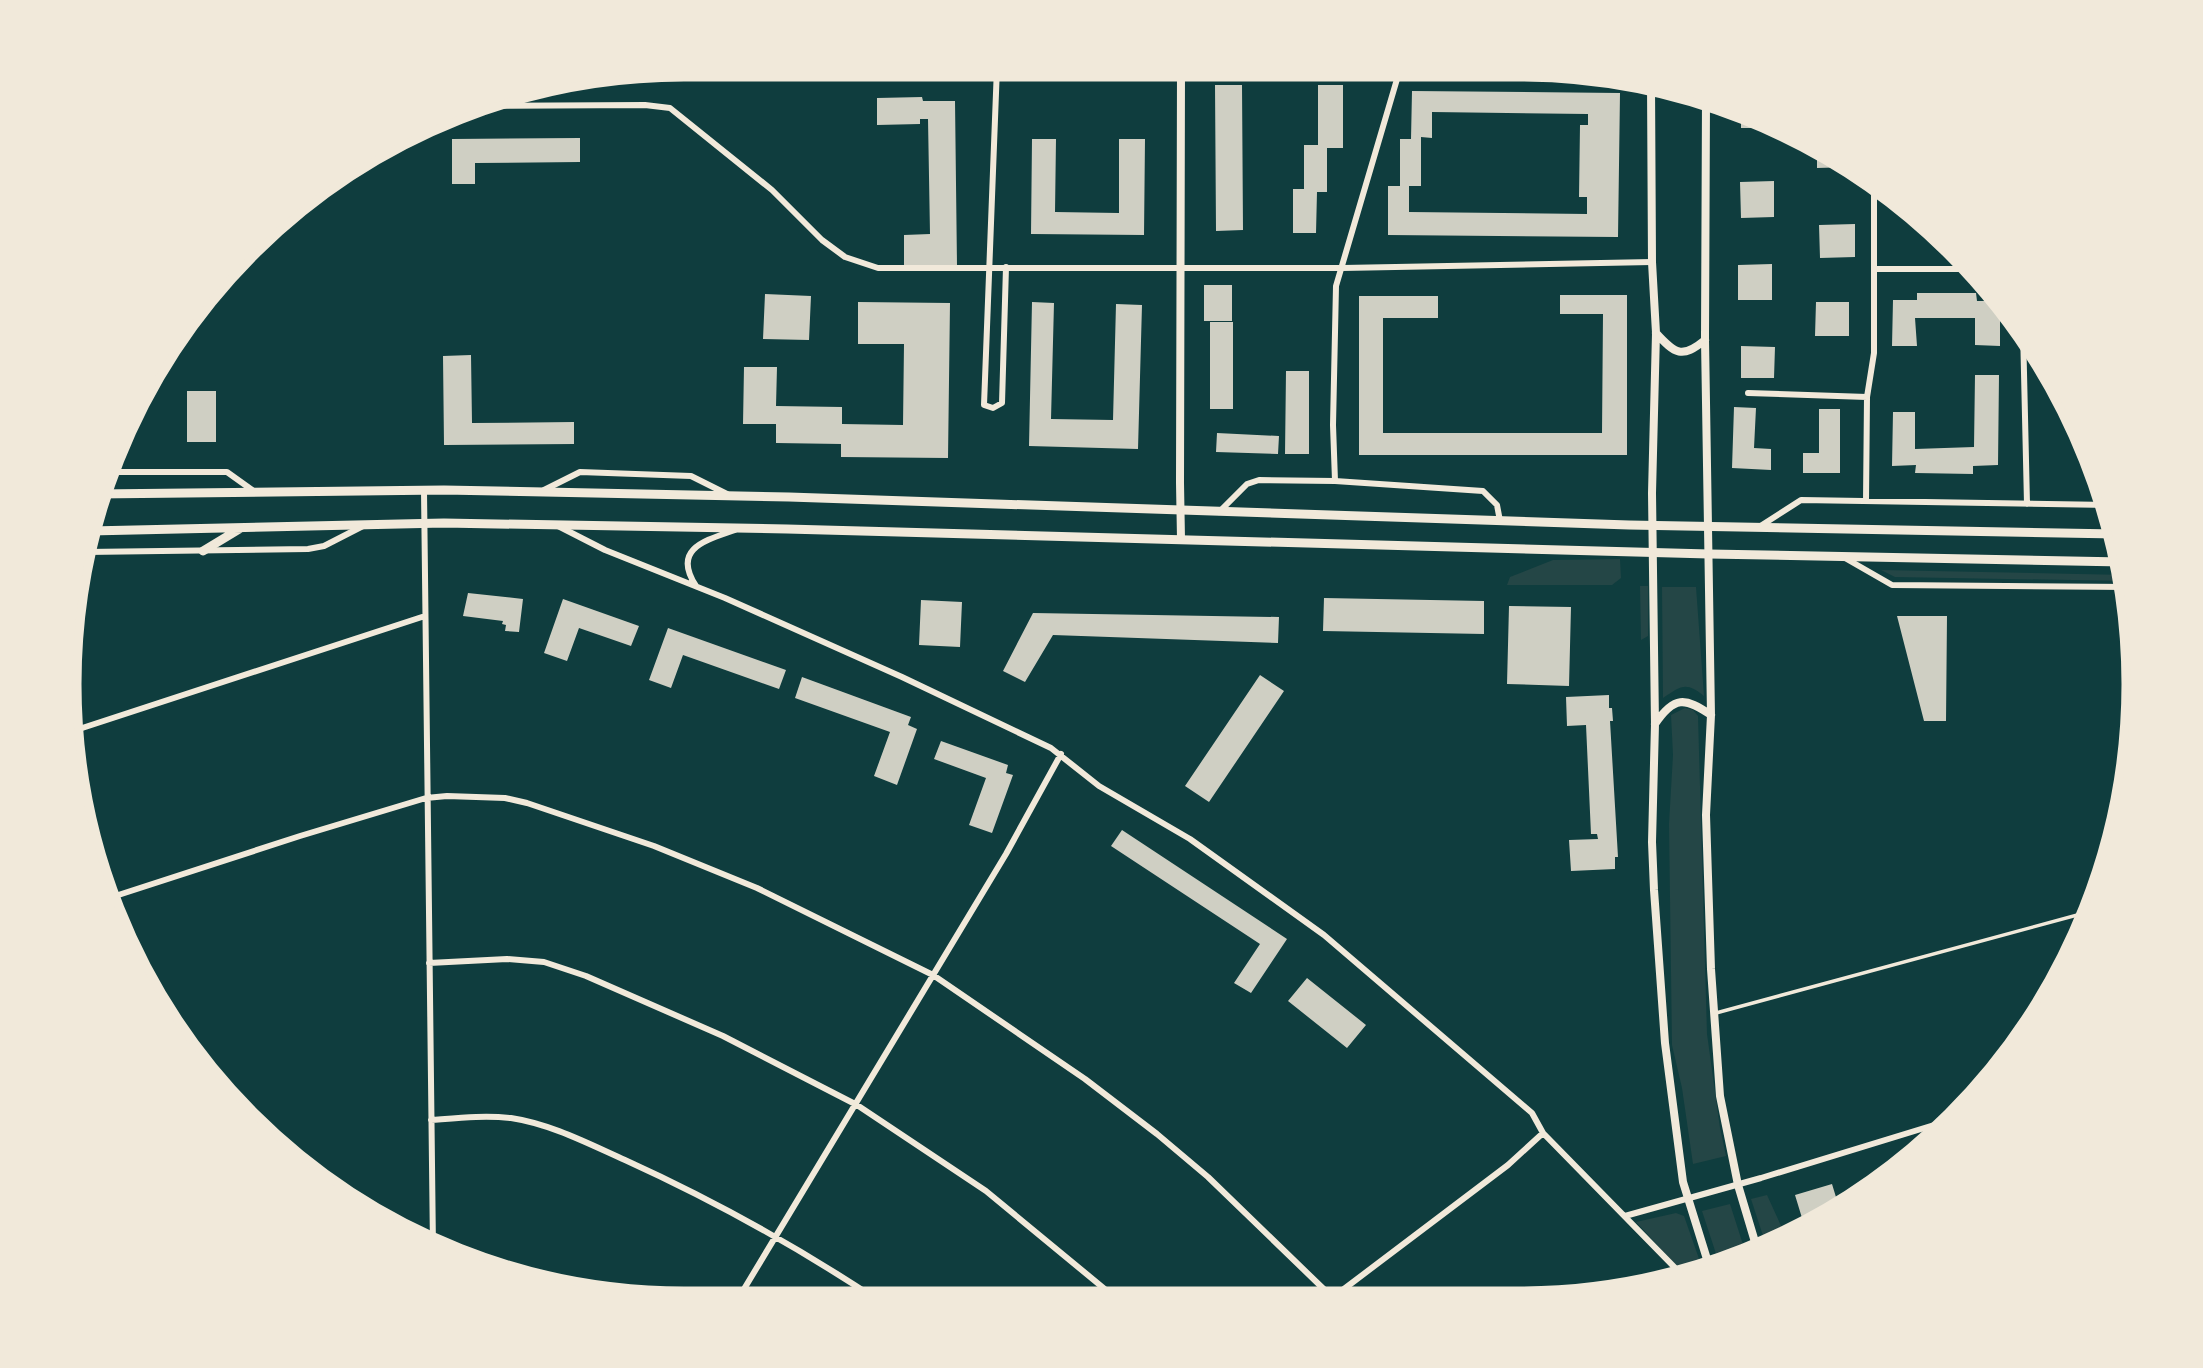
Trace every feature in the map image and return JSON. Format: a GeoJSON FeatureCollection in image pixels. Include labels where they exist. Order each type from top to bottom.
{"type":"FeatureCollection","features":[{"type":"Feature","properties":{"kind":"main road"},"geometry":{"type":"LineString","coordinates":[[108,494],[424,491],[732,496],[1708,527],[2107,534]]}},
{"type":"Feature","properties":{"kind":"main road"},"geometry":{"type":"LineString","coordinates":[[97,531],[424,523],[741,528],[1709,554],[2113,562]]}},
{"type":"Feature","properties":{"kind":"main road"},"geometry":{"type":"LineString","coordinates":[[203,551],[243,527]]}},
{"type":"Feature","properties":{"kind":"street"},"geometry":{"type":"LineString","coordinates":[[997,77],[984,405],[993,408],[1002,403],[1006,267]]}},
{"type":"Feature","properties":{"kind":"street"},"geometry":{"type":"LineString","coordinates":[[1181,77],[1181,539]]}},
{"type":"Feature","properties":{"kind":"street"},"geometry":{"type":"LineString","coordinates":[[1335,481],[1333,425],[1336,286],[1398,77]]}},
{"type":"Feature","properties":{"kind":"street"},"geometry":{"type":"LineString","coordinates":[[1651,92],[1652,262],[1656,333],[1652,525],[1654,890],[1665,1043],[1683,1182],[1708,1261]]}},
{"type":"Feature","properties":{"kind":"street"},"geometry":{"type":"LineString","coordinates":[[499,106],[670,108],[772,191],[822,240],[845,257],[878,268],[1343,268],[1652,262]]}},
{"type":"Feature","properties":{"kind":"street"},"geometry":{"type":"LineString","coordinates":[[1706,107],[1705,340],[1711,715],[1706,815],[1714,1013],[1720,1096],[1738,1185],[1755,1243]]}},
{"type":"Feature","properties":{"kind":"street"},"geometry":{"type":"LineString","coordinates":[[1866,501],[1867,397],[1874,353],[1874,192]]}},
{"type":"Feature","properties":{"kind":"street"},"geometry":{"type":"LineString","coordinates":[[1874,269],[1961,269]]}},
{"type":"Feature","properties":{"kind":"street"},"geometry":{"type":"LineString","coordinates":[[1656,333],[1669,347],[1682,353],[1693,350],[1705,340]]}},
{"type":"Feature","properties":{"kind":"street"},"geometry":{"type":"LineString","coordinates":[[2023,346],[2026,504]]}},
{"type":"Feature","properties":{"kind":"street"},"geometry":{"type":"LineString","coordinates":[[1748,393],[1867,397]]}},
{"type":"Feature","properties":{"kind":"street"},"geometry":{"type":"LineString","coordinates":[[115,472],[227,472],[257,493]]}},
{"type":"Feature","properties":{"kind":"street"},"geometry":{"type":"LineString","coordinates":[[538,493],[580,472],[691,476],[732,496]]}},
{"type":"Feature","properties":{"kind":"street"},"geometry":{"type":"LineString","coordinates":[[1219,512],[1247,484],[1259,480],[1335,481],[1483,491],[1497,505],[1500,521]]}},
{"type":"Feature","properties":{"kind":"street"},"geometry":{"type":"LineString","coordinates":[[424,491],[433,1236]]}},
{"type":"Feature","properties":{"kind":"street"},"geometry":{"type":"LineString","coordinates":[[1759,527],[1801,500],[2099,505]]}},
{"type":"Feature","properties":{"kind":"street"},"geometry":{"type":"LineString","coordinates":[[92,552],[308,549],[324,546],[367,524]]}},
{"type":"Feature","properties":{"kind":"street"},"geometry":{"type":"LineString","coordinates":[[556,526],[605,550],[902,677],[1061,754],[1099,786],[1190,839],[1324,934],[1532,1113],[1543,1133],[1677,1270]]}},
{"type":"Feature","properties":{"kind":"street"},"geometry":{"type":"LineString","coordinates":[[696,587],[688,573],[689,556],[699,542],[741,528]]}},
{"type":"Feature","properties":{"kind":"street"},"geometry":{"type":"LineString","coordinates":[[1843,557],[1892,585],[2118,587]]}},
{"type":"Feature","properties":{"kind":"street"},"geometry":{"type":"LineString","coordinates":[[79,729],[425,616]]}},
{"type":"Feature","properties":{"kind":"street"},"geometry":{"type":"LineString","coordinates":[[1655,724],[1671,705],[1684,701],[1693,703],[1711,715]]}},
{"type":"Feature","properties":{"kind":"street"},"geometry":{"type":"LineString","coordinates":[[742,1291],[857,1105],[1006,854],[1061,754]]}},
{"type":"Feature","properties":{"kind":"street"},"geometry":{"type":"LineString","coordinates":[[115,896],[426,797],[505,798],[527,803],[654,846],[757,888],[933,975],[1085,1079],[1157,1134],[1217,1186],[1322,1291]]}},
{"type":"Feature","properties":{"kind":"street"},"geometry":{"type":"LineString","coordinates":[[429,963],[494,959],[544,962],[586,976],[723,1036],[857,1105],[986,1191],[1107,1291]]}},
{"type":"Feature","properties":{"kind":"street"},"geometry":{"type":"LineString","coordinates":[[431,1120],[485,1117],[512,1119],[584,1141],[680,1185],[775,1235],[863,1291]]}},
{"type":"Feature","properties":{"kind":"street"},"geometry":{"type":"LineString","coordinates":[[1625,1216],[1738,1185],[1936,1125]]}},
{"type":"Feature","properties":{"kind":"street"},"geometry":{"type":"LineString","coordinates":[[1341,1291],[1508,1165],[1543,1133]]}},
{"type":"Feature","properties":{"kind":"lane"},"geometry":{"type":"LineString","coordinates":[[1714,1013],[2081,914]]}},
{"type":"Feature","properties":{"kind":"shaded area"},"geometry":{"type":"Polygon","coordinates":[[[1620,559],[1621,578],[1612,585],[1507,585],[1510,577],[1553,560],[1620,559]]]}},
{"type":"Feature","properties":{"kind":"shaded area"},"geometry":{"type":"Polygon","coordinates":[[[1881,570],[2116,575],[2117,581],[1895,577],[1881,570]]]}},
{"type":"Feature","properties":{"kind":"shaded area"},"geometry":{"type":"Polygon","coordinates":[[[1640,586],[1648,586],[1648,636],[1641,640],[1640,586]]]}},
{"type":"Feature","properties":{"kind":"shaded area"},"geometry":{"type":"Polygon","coordinates":[[[1662,587],[1696,587],[1704,696],[1693,688],[1684,687],[1663,698],[1662,587]]]}},
{"type":"Feature","properties":{"kind":"shaded area"},"geometry":{"type":"Polygon","coordinates":[[[1685,708],[1693,710],[1698,716],[1707,1034],[1726,1156],[1693,1164],[1682,1088],[1672,1045],[1669,824],[1673,755],[1671,715],[1685,708]]]}},
{"type":"Feature","properties":{"kind":"shaded area"},"geometry":{"type":"Polygon","coordinates":[[[1767,1195],[1783,1230],[1764,1239],[1751,1199],[1767,1195]]]}},
{"type":"Feature","properties":{"kind":"shaded area"},"geometry":{"type":"Polygon","coordinates":[[[1730,1204],[1744,1248],[1717,1258],[1702,1211],[1730,1204]]]}},
{"type":"Feature","properties":{"kind":"shaded area"},"geometry":{"type":"Polygon","coordinates":[[[1676,1213],[1684,1216],[1700,1263],[1680,1269],[1636,1222],[1676,1213]]]}},
{"type":"Feature","properties":{"kind":"building"},"geometry":{"type":"Polygon","coordinates":[[[1215,85],[1242,85],[1243,230],[1216,231],[1215,85]]]}},
{"type":"Feature","properties":{"kind":"building"},"geometry":{"type":"Polygon","coordinates":[[[1318,85],[1343,85],[1343,148],[1327,148],[1327,192],[1317,192],[1316,233],[1293,233],[1293,189],[1304,189],[1304,145],[1318,145],[1318,85]]]}},
{"type":"Feature","properties":{"kind":"building"},"geometry":{"type":"Polygon","coordinates":[[[1412,91],[1620,93],[1618,237],[1388,235],[1388,186],[1400,186],[1400,139],[1411,139],[1412,91]],[[1432,112],[1432,138],[1421,137],[1421,186],[1409,186],[1409,212],[1587,214],[1587,197],[1579,197],[1580,125],[1588,125],[1588,114],[1432,112]]]}},
{"type":"Feature","properties":{"kind":"building"},"geometry":{"type":"Polygon","coordinates":[[[922,97],[923,101],[955,101],[957,265],[904,265],[904,235],[930,234],[928,119],[920,119],[920,124],[877,125],[877,98],[922,97]]]}},
{"type":"Feature","properties":{"kind":"building"},"geometry":{"type":"Polygon","coordinates":[[[1741,119],[1762,128],[1741,128],[1741,119]]]}},
{"type":"Feature","properties":{"kind":"building"},"geometry":{"type":"Polygon","coordinates":[[[580,138],[580,162],[475,163],[475,184],[452,184],[452,139],[580,138]]]}},
{"type":"Feature","properties":{"kind":"building"},"geometry":{"type":"Polygon","coordinates":[[[1032,139],[1056,139],[1055,212],[1119,213],[1119,139],[1145,139],[1144,235],[1031,234],[1032,139]]]}},
{"type":"Feature","properties":{"kind":"building"},"geometry":{"type":"Polygon","coordinates":[[[1817,155],[1838,167],[1817,168],[1817,155]]]}},
{"type":"Feature","properties":{"kind":"building"},"geometry":{"type":"Polygon","coordinates":[[[1774,181],[1774,217],[1741,218],[1740,182],[1774,181]]]}},
{"type":"Feature","properties":{"kind":"building"},"geometry":{"type":"Polygon","coordinates":[[[1855,224],[1855,257],[1820,258],[1819,225],[1855,224]]]}},
{"type":"Feature","properties":{"kind":"building"},"geometry":{"type":"Polygon","coordinates":[[[1772,264],[1772,300],[1738,300],[1738,265],[1772,264]]]}},
{"type":"Feature","properties":{"kind":"building"},"geometry":{"type":"Polygon","coordinates":[[[1204,285],[1232,285],[1232,321],[1204,321],[1204,285]]]}},
{"type":"Feature","properties":{"kind":"building"},"geometry":{"type":"Polygon","coordinates":[[[1917,293],[1976,293],[1977,301],[1990,301],[2000,313],[2000,346],[1975,345],[1975,318],[1915,318],[1917,346],[1892,346],[1893,300],[1917,300],[1917,293]]]}},
{"type":"Feature","properties":{"kind":"building"},"geometry":{"type":"Polygon","coordinates":[[[765,294],[811,296],[809,340],[763,339],[765,294]]]}},
{"type":"Feature","properties":{"kind":"building"},"geometry":{"type":"Polygon","coordinates":[[[1560,295],[1627,295],[1627,455],[1359,455],[1359,296],[1438,296],[1438,318],[1383,318],[1383,433],[1602,433],[1603,314],[1560,314],[1560,295]]]}},
{"type":"Feature","properties":{"kind":"building"},"geometry":{"type":"Polygon","coordinates":[[[858,302],[950,303],[948,458],[841,457],[841,444],[776,443],[776,424],[743,424],[744,367],[777,367],[776,406],[842,407],[842,424],[903,425],[904,344],[858,344],[858,302]]]}},
{"type":"Feature","properties":{"kind":"building"},"geometry":{"type":"Polygon","coordinates":[[[1032,302],[1054,303],[1051,419],[1113,420],[1116,304],[1142,305],[1138,449],[1029,446],[1032,302]]]}},
{"type":"Feature","properties":{"kind":"building"},"geometry":{"type":"Polygon","coordinates":[[[1816,302],[1849,302],[1849,336],[1815,336],[1816,302]]]}},
{"type":"Feature","properties":{"kind":"building"},"geometry":{"type":"Polygon","coordinates":[[[1210,322],[1233,322],[1233,409],[1210,409],[1210,322]]]}},
{"type":"Feature","properties":{"kind":"building"},"geometry":{"type":"Polygon","coordinates":[[[1741,346],[1775,347],[1774,378],[1741,378],[1741,346]]]}},
{"type":"Feature","properties":{"kind":"building"},"geometry":{"type":"Polygon","coordinates":[[[471,355],[472,423],[574,422],[574,444],[444,445],[443,356],[471,355]]]}},
{"type":"Feature","properties":{"kind":"building"},"geometry":{"type":"Polygon","coordinates":[[[1286,371],[1309,371],[1309,454],[1285,454],[1286,371]]]}},
{"type":"Feature","properties":{"kind":"building"},"geometry":{"type":"Polygon","coordinates":[[[1975,375],[1999,375],[1998,465],[1973,466],[1973,474],[1915,473],[1916,465],[1892,466],[1893,412],[1915,412],[1915,449],[1974,447],[1975,375]]]}},
{"type":"Feature","properties":{"kind":"building"},"geometry":{"type":"Polygon","coordinates":[[[187,391],[216,391],[216,442],[187,442],[187,391]]]}},
{"type":"Feature","properties":{"kind":"building"},"geometry":{"type":"Polygon","coordinates":[[[1734,407],[1756,408],[1754,448],[1771,449],[1771,470],[1732,468],[1734,407]]]}},
{"type":"Feature","properties":{"kind":"building"},"geometry":{"type":"Polygon","coordinates":[[[1819,409],[1840,409],[1840,473],[1803,473],[1803,453],[1819,453],[1819,409]]]}},
{"type":"Feature","properties":{"kind":"building"},"geometry":{"type":"Polygon","coordinates":[[[1217,433],[1279,436],[1278,454],[1216,452],[1217,433]]]}},
{"type":"Feature","properties":{"kind":"building"},"geometry":{"type":"Polygon","coordinates":[[[468,593],[523,599],[519,632],[505,631],[506,625],[502,624],[503,621],[463,616],[468,593]]]}},
{"type":"Feature","properties":{"kind":"building"},"geometry":{"type":"Polygon","coordinates":[[[1324,598],[1484,601],[1484,634],[1323,631],[1324,598]]]}},
{"type":"Feature","properties":{"kind":"building"},"geometry":{"type":"Polygon","coordinates":[[[563,599],[639,626],[631,646],[579,628],[567,661],[544,653],[563,599]]]}},
{"type":"Feature","properties":{"kind":"building"},"geometry":{"type":"Polygon","coordinates":[[[921,600],[962,602],[960,647],[919,645],[921,600]]]}},
{"type":"Feature","properties":{"kind":"building"},"geometry":{"type":"Polygon","coordinates":[[[1509,606],[1571,607],[1569,686],[1507,684],[1509,606]]]}},
{"type":"Feature","properties":{"kind":"building"},"geometry":{"type":"Polygon","coordinates":[[[1033,613],[1279,617],[1278,643],[1053,635],[1025,682],[1003,671],[1033,613]]]}},
{"type":"Feature","properties":{"kind":"building"},"geometry":{"type":"Polygon","coordinates":[[[1897,616],[1947,616],[1946,721],[1924,721],[1897,616]]]}},
{"type":"Feature","properties":{"kind":"building"},"geometry":{"type":"Polygon","coordinates":[[[668,628],[786,670],[779,689],[683,655],[671,688],[649,680],[668,628]]]}},
{"type":"Feature","properties":{"kind":"building"},"geometry":{"type":"Polygon","coordinates":[[[1260,675],[1284,691],[1209,802],[1185,786],[1260,675]]]}},
{"type":"Feature","properties":{"kind":"building"},"geometry":{"type":"Polygon","coordinates":[[[802,677],[911,717],[908,725],[917,729],[897,785],[874,776],[890,732],[795,698],[802,677]]]}},
{"type":"Feature","properties":{"kind":"building"},"geometry":{"type":"Polygon","coordinates":[[[1609,695],[1613,721],[1610,721],[1618,857],[1615,857],[1615,869],[1571,871],[1569,840],[1598,839],[1597,834],[1591,834],[1586,725],[1567,726],[1566,697],[1609,695]]]}},
{"type":"Feature","properties":{"kind":"building"},"geometry":{"type":"Polygon","coordinates":[[[941,741],[1008,765],[1006,773],[1013,775],[992,833],[969,825],[986,778],[934,759],[941,741]]]}},
{"type":"Feature","properties":{"kind":"building"},"geometry":{"type":"Polygon","coordinates":[[[1122,830],[1287,939],[1251,993],[1234,983],[1260,944],[1111,846],[1122,830]]]}},
{"type":"Feature","properties":{"kind":"building"},"geometry":{"type":"Polygon","coordinates":[[[1307,978],[1366,1025],[1347,1048],[1288,1001],[1307,978]]]}},
{"type":"Feature","properties":{"kind":"building"},"geometry":{"type":"Polygon","coordinates":[[[1832,1184],[1837,1201],[1798,1222],[1797,1220],[1802,1218],[1795,1195],[1832,1184]]]}}]}
